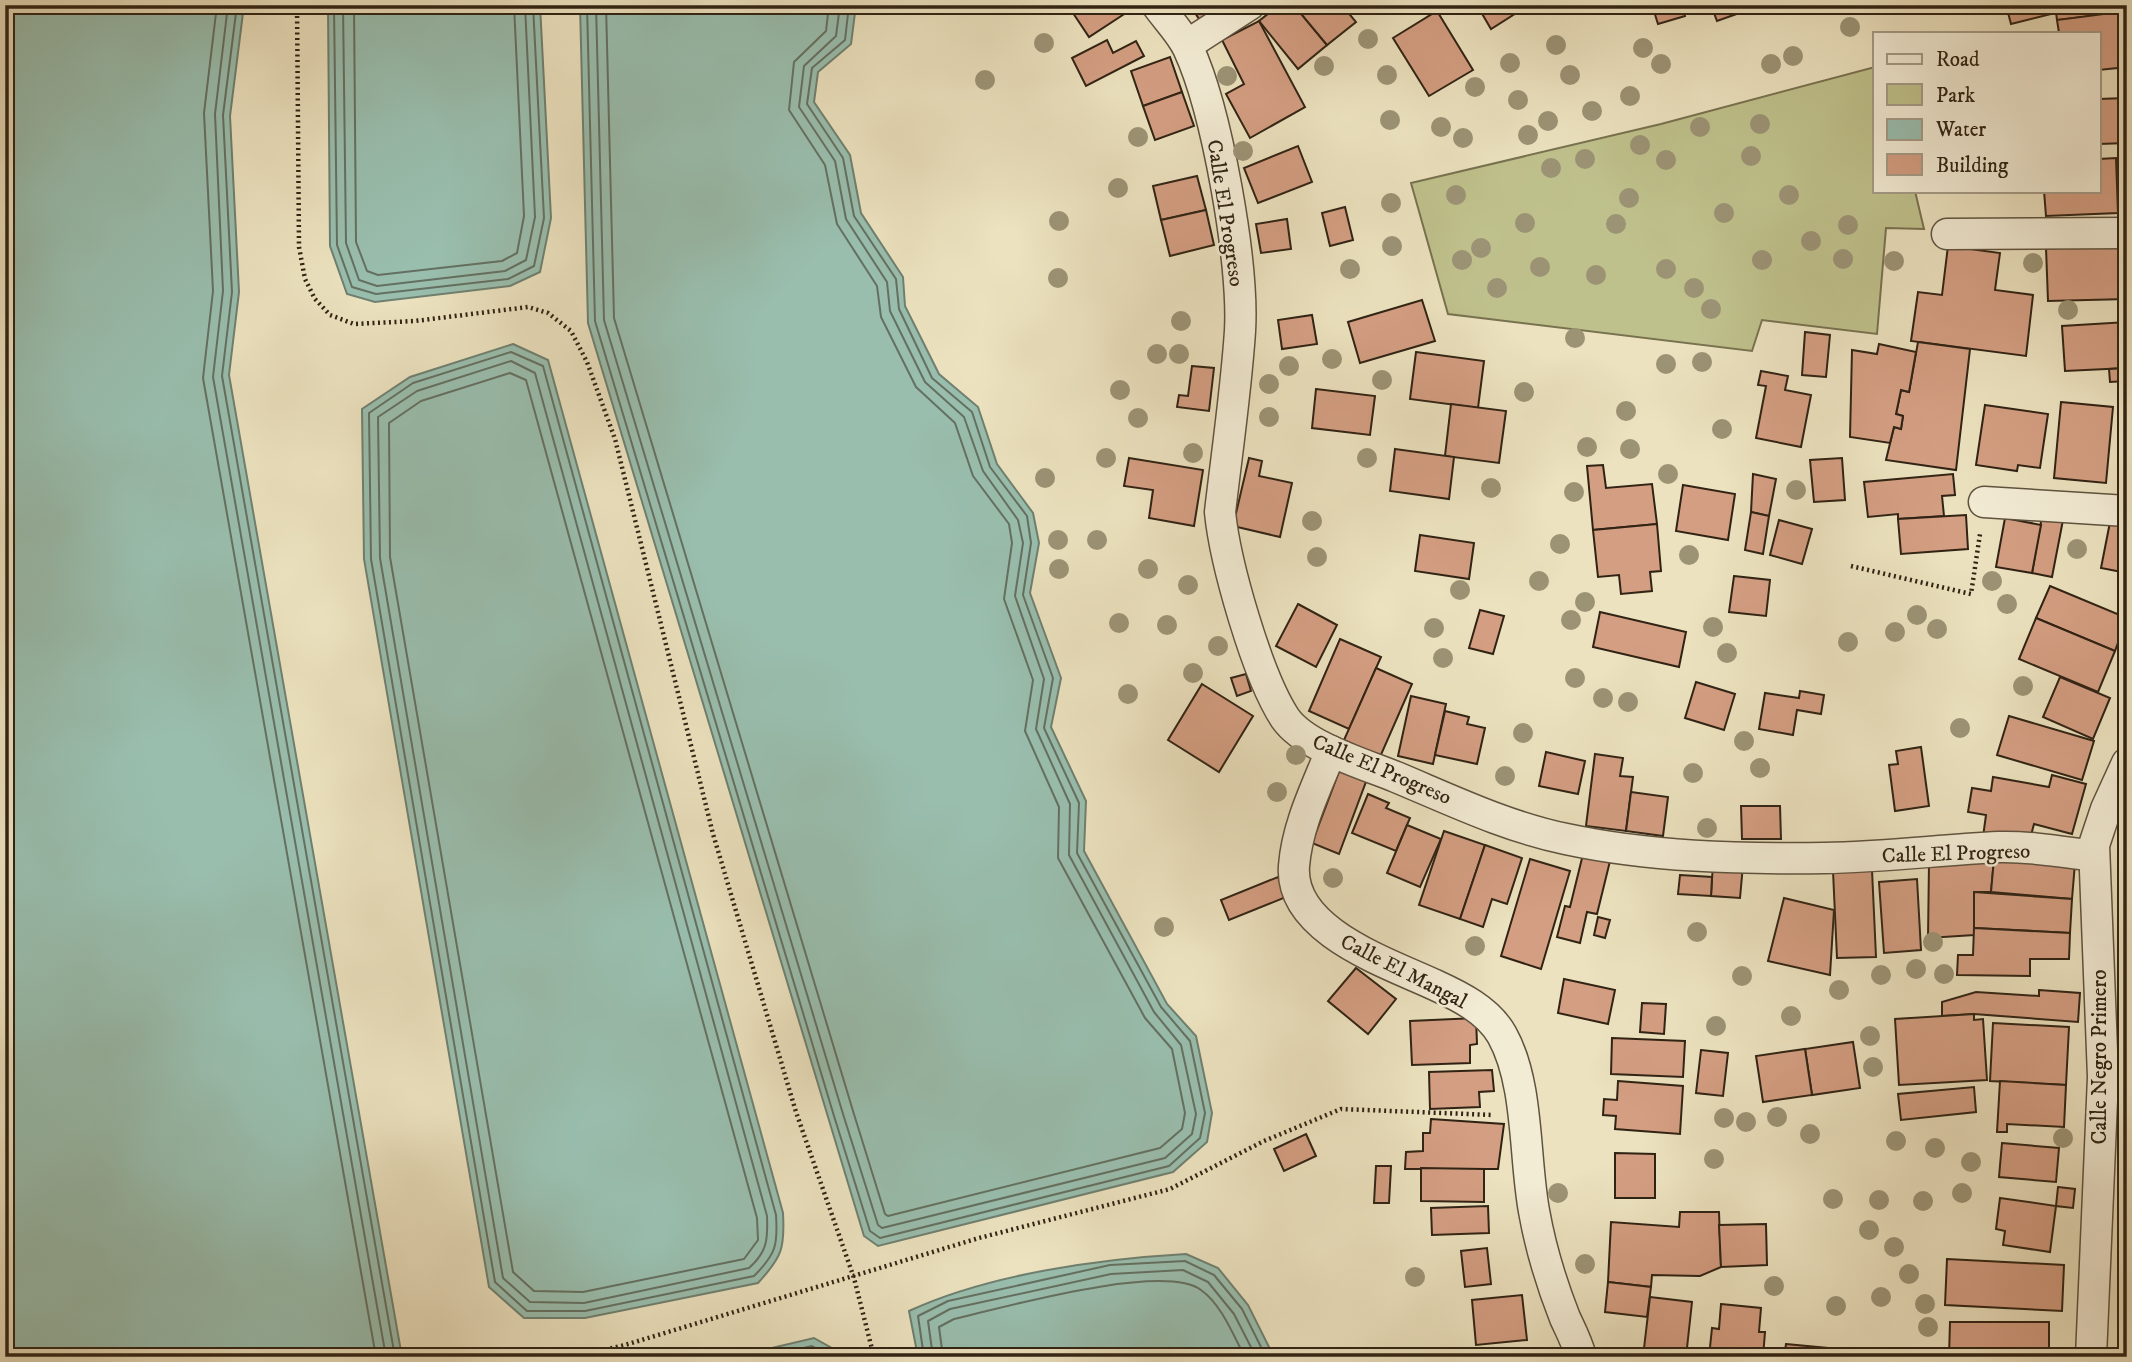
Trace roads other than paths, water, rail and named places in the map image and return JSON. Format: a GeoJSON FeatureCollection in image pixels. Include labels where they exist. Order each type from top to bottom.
{"type":"FeatureCollection","features":[{"type":"Feature","properties":{"kind":"street","name":"Calle El Progreso"},"geometry":{"type":"LineString","coordinates":[[1157,5],[1187,45],[1210,115],[1225,189],[1238,286],[1240,330],[1220,512],[1223,541],[1263,675],[1286,719],[1301,733],[1331,751],[1519,826],[1564,839],[1625,850],[1703,857],[1822,858],[2001,847],[2094,856]]}},
{"type":"Feature","properties":{"kind":"street"},"geometry":{"type":"LineString","coordinates":[[1187,45],[1249,5]]}},
{"type":"Feature","properties":{"kind":"street"},"geometry":{"type":"LineString","coordinates":[[1947,234],[2127,233]]}},
{"type":"Feature","properties":{"kind":"street"},"geometry":{"type":"LineString","coordinates":[[1984,502],[2127,511]]}},
{"type":"Feature","properties":{"kind":"street","name":"Calle El Mangal"},"geometry":{"type":"LineString","coordinates":[[1331,751],[1302,824],[1293,868],[1298,892],[1312,916],[1340,940],[1461,997],[1481,1012],[1501,1033],[1513,1063],[1534,1212],[1565,1317],[1581,1357]]}},
{"type":"Feature","properties":{"kind":"street","name":"Calle Negro Primero"},"geometry":{"type":"LineString","coordinates":[[2091,1357],[2103,1077],[2094,856],[2098,830],[2123,783]]}},
{"type":"Feature","properties":{"kind":"water"},"geometry":{"type":"Polygon","coordinates":[[[5,5],[244,5],[230,116],[239,292],[229,375],[402,1357],[5,1357],[5,5]]]}},
{"type":"Feature","properties":{"kind":"water"},"geometry":{"type":"Polygon","coordinates":[[[328,5],[540,5],[551,218],[540,272],[510,286],[375,302],[347,294],[330,246],[328,5]]]}},
{"type":"Feature","properties":{"kind":"water"},"geometry":{"type":"Polygon","coordinates":[[[580,5],[856,5],[851,44],[818,72],[814,102],[850,155],[861,213],[903,277],[905,306],[939,374],[978,407],[997,464],[1033,513],[1039,543],[1030,593],[1061,678],[1051,727],[1086,801],[1084,851],[1167,1004],[1196,1036],[1212,1113],[1207,1142],[1173,1172],[878,1246],[864,1236],[588,323],[580,5]]]}},
{"type":"Feature","properties":{"kind":"water"},"geometry":{"type":"Polygon","coordinates":[[[513,344],[548,360],[783,1213],[780,1251],[758,1283],[585,1318],[524,1318],[489,1287],[364,559],[362,409],[410,377],[513,344]]]}},
{"type":"Feature","properties":{"kind":"water"},"geometry":{"type":"Polygon","coordinates":[[[1186,1254],[1218,1268],[1248,1305],[1274,1357],[918,1357],[909,1311],[940,1298],[1045,1270],[1186,1254]]]}},
{"type":"Feature","properties":{"kind":"water"},"geometry":{"type":"Polygon","coordinates":[[[814,1338],[837,1351],[838,1357],[733,1357],[814,1338]]]}}]}
